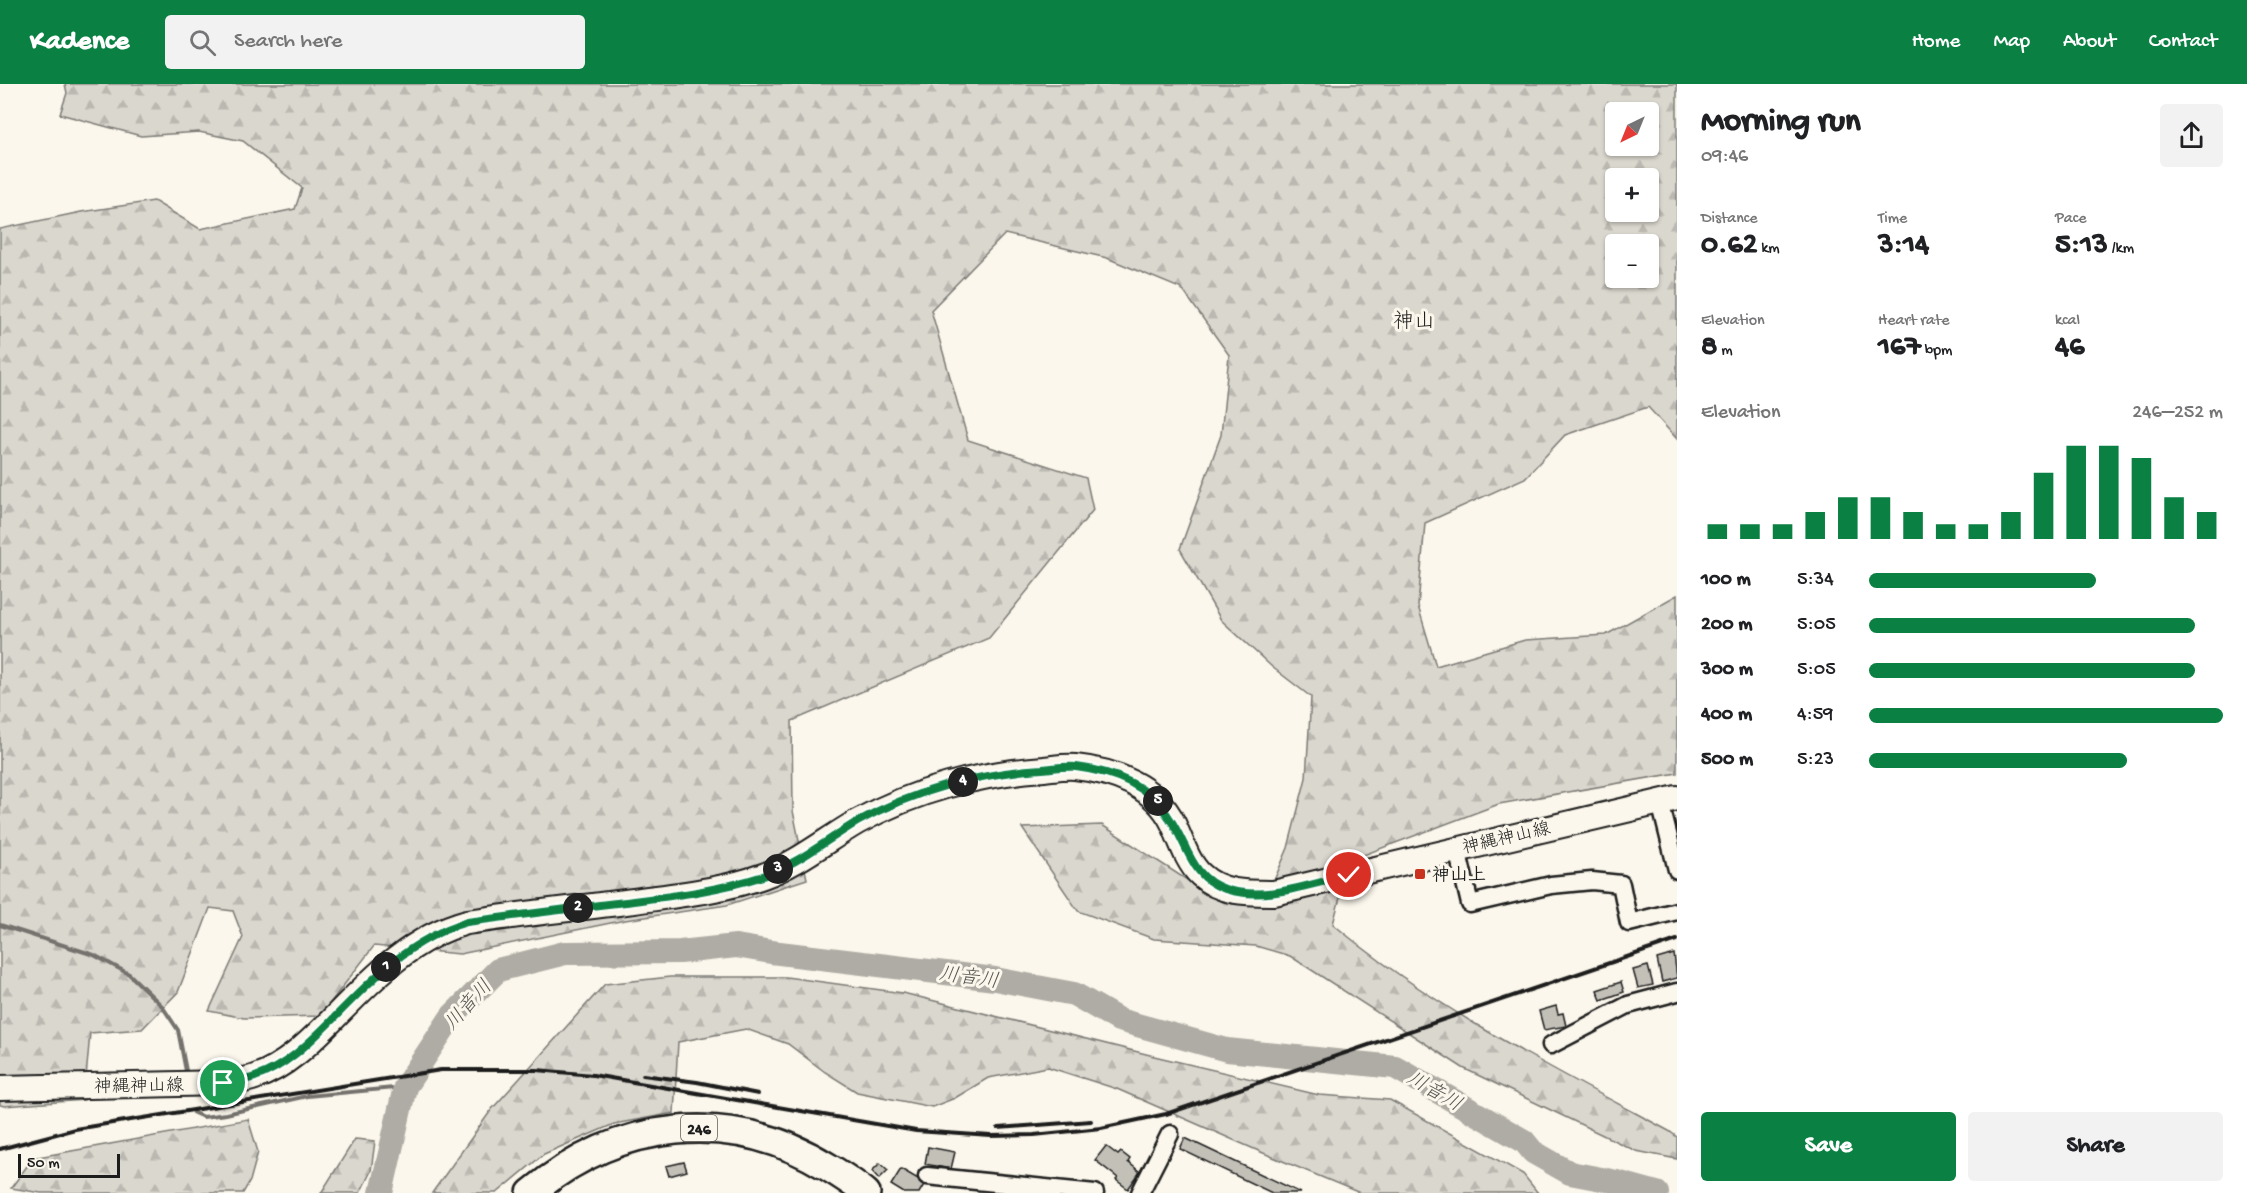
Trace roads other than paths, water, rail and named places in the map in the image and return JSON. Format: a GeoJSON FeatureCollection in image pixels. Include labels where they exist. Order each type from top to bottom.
{"type":"FeatureCollection","features":[{"type":"Feature","properties":{"kind":"highway","name":"246"},"geometry":{"type":"LineString","coordinates":[[531,1193],[550,1177],[614,1143],[655,1133],[697,1128],[731,1131],[769,1139],[806,1154],[856,1184],[866,1193]]}},
{"type":"Feature","properties":{"kind":"main road","name":"神縄神山線"},"geometry":{"type":"LineString","coordinates":[[0,1088],[223,1083],[254,1077],[290,1059],[393,961],[446,928],[467,922],[721,889],[763,876],[792,863],[857,822],[916,795],[970,780],[1019,771],[1074,767],[1111,773],[1136,784],[1157,801],[1172,820],[1186,853],[1201,875],[1224,889],[1274,893],[1669,800]]}},
{"type":"Feature","properties":{"kind":"street"},"geometry":{"type":"LineString","coordinates":[[1669,800],[1677,870]]}},
{"type":"Feature","properties":{"kind":"street"},"geometry":{"type":"LineString","coordinates":[[1457,849],[1470,904],[1551,885],[1592,881],[1621,884],[1629,923],[1677,911]]}},
{"type":"Feature","properties":{"kind":"street"},"geometry":{"type":"LineString","coordinates":[[1551,1045],[1628,1005],[1677,992]]}},
{"type":"Feature","properties":{"kind":"street"},"geometry":{"type":"LineString","coordinates":[[1140,1193],[1170,1134]]}},
{"type":"Feature","properties":{"kind":"street"},"geometry":{"type":"LineString","coordinates":[[927,1176],[1095,1193]]}},
{"type":"Feature","properties":{"kind":"waterway"},"geometry":{"type":"LineString","coordinates":[[0,925],[94,955],[129,974],[162,1006],[178,1030],[187,1076]]}},
{"type":"Feature","properties":{"kind":"waterway","name":"川音川"},"geometry":{"type":"LineString","coordinates":[[381,1193],[405,1087],[452,1016],[498,970],[565,953],[680,952],[736,946],[995,979],[1074,994],[1119,1020],[1227,1050],[1395,1067],[1524,1141],[1533,1152],[1570,1173],[1657,1193]]}},
{"type":"Feature","properties":{"kind":"waterway"},"geometry":{"type":"LineString","coordinates":[[194,1113],[203,1117],[307,1096],[405,1087]]}},
{"type":"Feature","properties":{"kind":"railway"},"geometry":{"type":"LineString","coordinates":[[0,1149],[75,1129],[441,1070],[537,1070],[593,1075],[916,1131],[991,1136],[1034,1135],[1101,1128],[1166,1114],[1677,940]]}},
{"type":"Feature","properties":{"kind":"railway"},"geometry":{"type":"LineString","coordinates":[[643,1075],[697,1082],[758,1094]]}},
{"type":"Feature","properties":{"kind":"railway"},"geometry":{"type":"LineString","coordinates":[[998,1128],[1091,1121]]}},
{"type":"Feature","properties":{"kind":"place","name":"神山上"},"geometry":{"type":"Point","coordinates":[1420,874]}},
{"type":"Feature","properties":{"kind":"district","name":"神山"},"geometry":{"type":"Point","coordinates":[1414,320]}}]}
